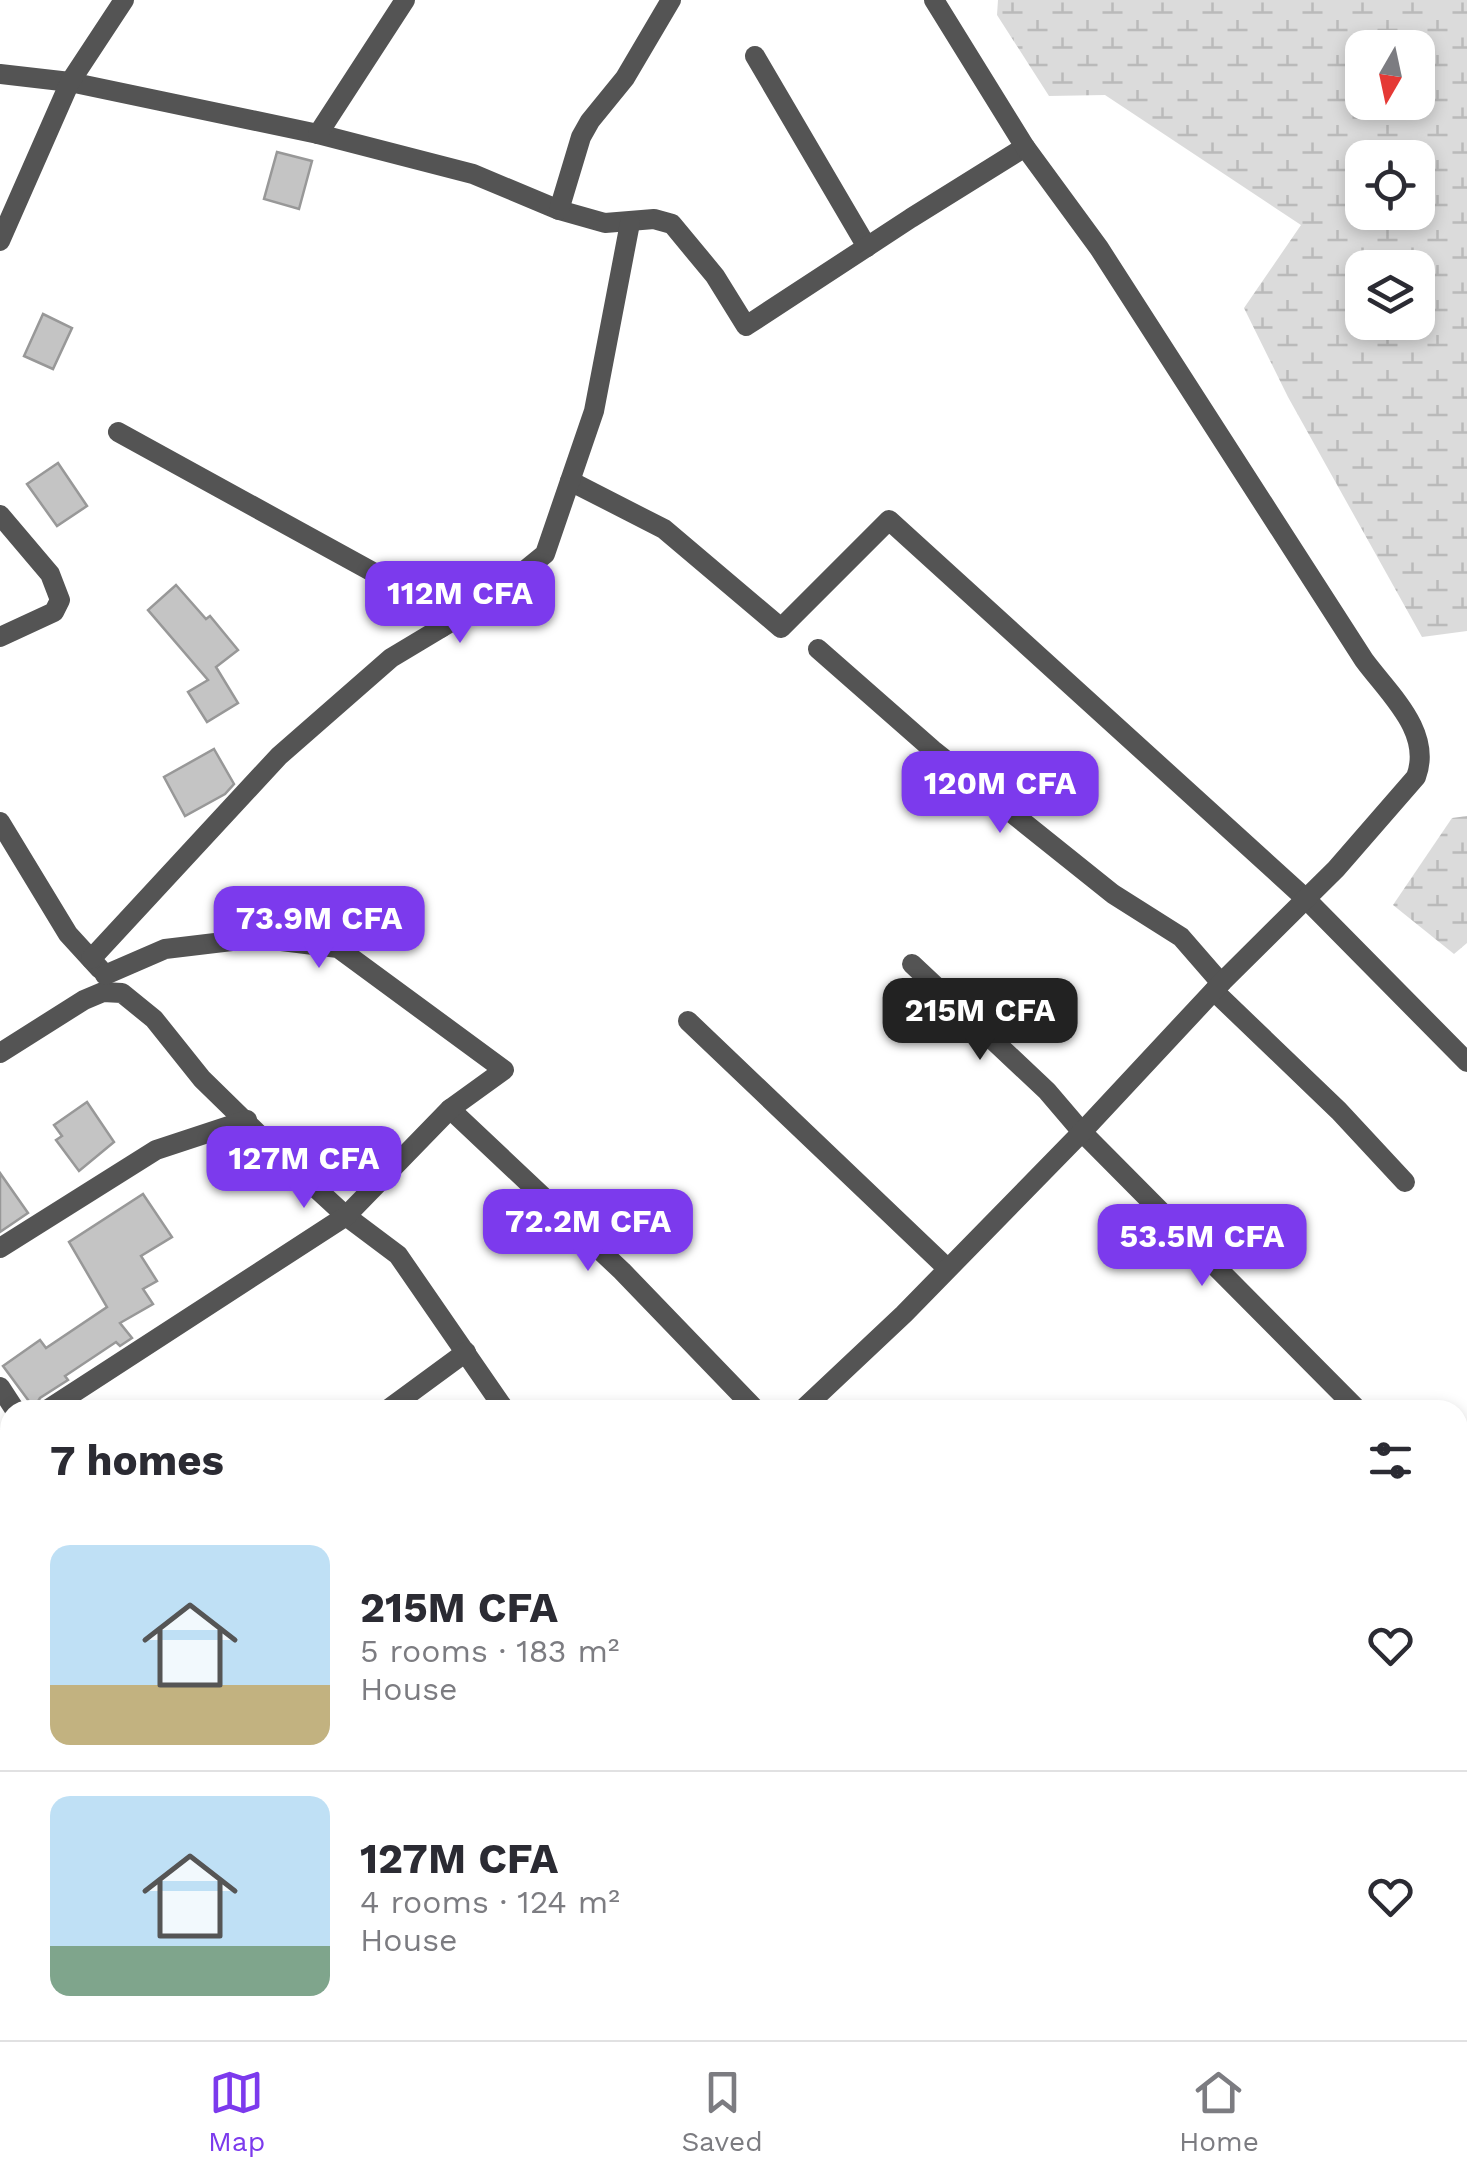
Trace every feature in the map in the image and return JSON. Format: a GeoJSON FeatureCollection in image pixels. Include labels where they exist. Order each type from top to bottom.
{"type":"FeatureCollection","features":[{"type":"Feature","properties":{"kind":"street"},"geometry":{"type":"LineString","coordinates":[[0,241],[70,82],[124,0]]}},
{"type":"Feature","properties":{"kind":"street"},"geometry":{"type":"LineString","coordinates":[[318,134],[404,0]]}},
{"type":"Feature","properties":{"kind":"street"},"geometry":{"type":"LineString","coordinates":[[559,210],[581,137],[625,78],[671,0]]}},
{"type":"Feature","properties":{"kind":"street"},"geometry":{"type":"LineString","coordinates":[[813,1400],[904,1314],[1306,899],[1416,777],[1422,762],[1421,743],[1412,725],[1364,660],[1099,248],[1025,147],[934,0]]}},
{"type":"Feature","properties":{"kind":"street"},"geometry":{"type":"LineString","coordinates":[[755,56],[867,248]]}},
{"type":"Feature","properties":{"kind":"street"},"geometry":{"type":"LineString","coordinates":[[0,74],[70,82],[318,134],[474,174],[559,210],[605,223],[654,220],[672,224],[716,276],[746,326],[1025,147]]}},
{"type":"Feature","properties":{"kind":"street"},"geometry":{"type":"LineString","coordinates":[[98,967],[279,756],[391,658],[492,598],[545,554],[594,410],[630,223]]}},
{"type":"Feature","properties":{"kind":"street"},"geometry":{"type":"LineString","coordinates":[[118,432],[411,593],[441,628]]}},
{"type":"Feature","properties":{"kind":"street"},"geometry":{"type":"LineString","coordinates":[[570,480],[664,529],[781,628],[890,520],[1306,899],[1467,1062]]}},
{"type":"Feature","properties":{"kind":"street"},"geometry":{"type":"LineString","coordinates":[[0,514],[50,574],[60,600],[54,612],[0,638]]}},
{"type":"Feature","properties":{"kind":"street"},"geometry":{"type":"LineString","coordinates":[[818,649],[948,762],[1113,894],[1181,937],[1217,987],[1405,1182]]}},
{"type":"Feature","properties":{"kind":"street"},"geometry":{"type":"LineString","coordinates":[[0,822],[6,846],[68,934],[122,993],[154,1019],[202,1079],[284,1159],[346,1216],[398,1255],[498,1400]]}},
{"type":"Feature","properties":{"kind":"street"},"geometry":{"type":"LineString","coordinates":[[62,1400],[346,1216],[450,1110],[504,1070],[338,948],[257,938],[165,949],[98,967]]}},
{"type":"Feature","properties":{"kind":"street"},"geometry":{"type":"LineString","coordinates":[[912,964],[1047,1092],[1348,1400]]}},
{"type":"Feature","properties":{"kind":"street"},"geometry":{"type":"LineString","coordinates":[[0,1053],[84,1000],[103,992],[122,993]]}},
{"type":"Feature","properties":{"kind":"street"},"geometry":{"type":"LineString","coordinates":[[688,1020],[947,1268]]}},
{"type":"Feature","properties":{"kind":"street"},"geometry":{"type":"LineString","coordinates":[[450,1110],[622,1271],[746,1400]]}},
{"type":"Feature","properties":{"kind":"street"},"geometry":{"type":"LineString","coordinates":[[0,1248],[156,1150],[247,1120]]}},
{"type":"Feature","properties":{"kind":"street"},"geometry":{"type":"LineString","coordinates":[[401,1400],[466,1352]]}},
{"type":"Feature","properties":{"kind":"green space"},"geometry":{"type":"Polygon","coordinates":[[[998,0],[1467,0],[1467,631],[1422,637],[1288,397],[1244,308],[1301,225],[1105,95],[1049,96],[997,15],[998,0]]]}},
{"type":"Feature","properties":{"kind":"green space"},"geometry":{"type":"Polygon","coordinates":[[[1467,816],[1467,943],[1454,954],[1393,905],[1452,818],[1467,816]]]}},
{"type":"Feature","properties":{"kind":"building"},"geometry":{"type":"Polygon","coordinates":[[[277,152],[312,161],[299,209],[264,199],[277,152]]]}},
{"type":"Feature","properties":{"kind":"building"},"geometry":{"type":"Polygon","coordinates":[[[43,314],[72,328],[53,369],[24,356],[43,314]]]}},
{"type":"Feature","properties":{"kind":"building"},"geometry":{"type":"Polygon","coordinates":[[[58,463],[87,506],[57,526],[27,484],[58,463]]]}},
{"type":"Feature","properties":{"kind":"building"},"geometry":{"type":"Polygon","coordinates":[[[176,585],[206,619],[210,616],[238,650],[216,667],[238,703],[207,722],[188,692],[208,680],[148,610],[176,585]]]}},
{"type":"Feature","properties":{"kind":"building"},"geometry":{"type":"Polygon","coordinates":[[[214,749],[234,784],[225,794],[185,816],[164,777],[214,749]]]}},
{"type":"Feature","properties":{"kind":"building"},"geometry":{"type":"Polygon","coordinates":[[[87,1102],[114,1142],[79,1171],[56,1140],[62,1136],[54,1125],[87,1102]]]}},
{"type":"Feature","properties":{"kind":"building"},"geometry":{"type":"Polygon","coordinates":[[[0,1173],[28,1213],[0,1232],[0,1173]]]}},
{"type":"Feature","properties":{"kind":"building"},"geometry":{"type":"Polygon","coordinates":[[[143,1194],[172,1237],[141,1256],[157,1281],[143,1289],[153,1304],[120,1323],[132,1338],[120,1346],[116,1342],[65,1376],[68,1380],[39,1400],[28,1400],[3,1366],[40,1340],[46,1348],[107,1307],[69,1242],[143,1194]]]}}]}
